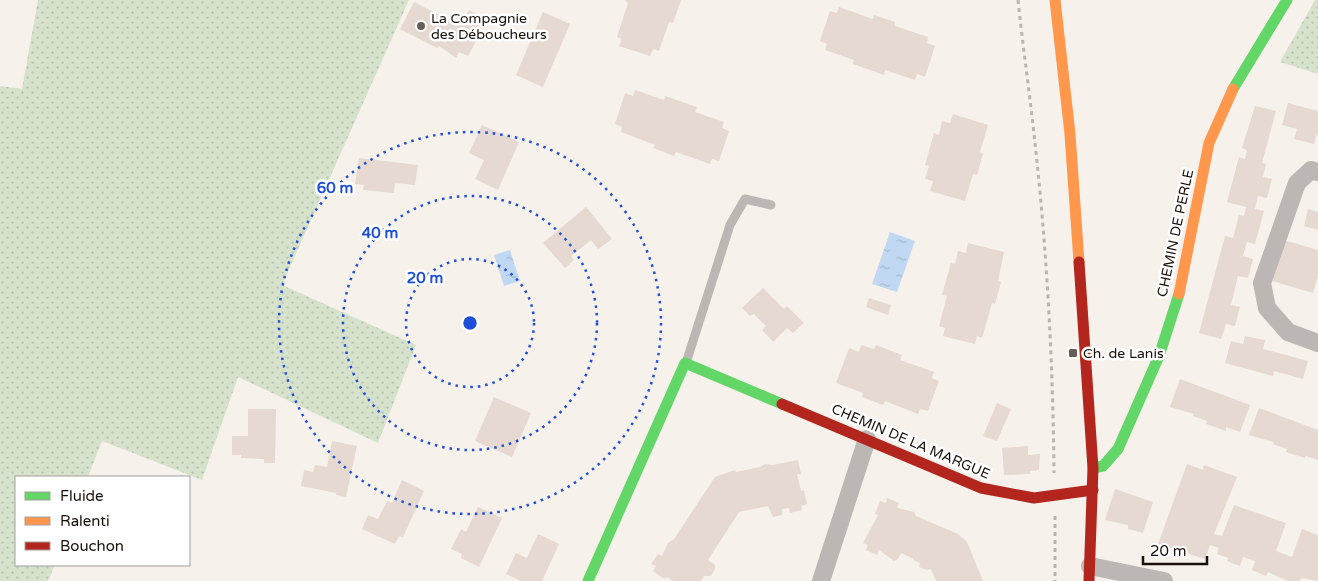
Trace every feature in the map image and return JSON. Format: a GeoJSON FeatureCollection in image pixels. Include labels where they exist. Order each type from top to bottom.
{"type":"FeatureCollection","features":[{"type":"Feature","properties":{"kind":"street"},"geometry":{"type":"LineString","coordinates":[[1055,0],[1070,134],[1092,468],[1090,573],[1164,581]]}},
{"type":"Feature","properties":{"kind":"street","name":"CHEMIN DE PERLE"},"geometry":{"type":"LineString","coordinates":[[1092,468],[1103,466],[1118,449],[1159,356],[1180,293],[1209,143],[1227,100],[1287,0]]}},
{"type":"Feature","properties":{"kind":"street"},"geometry":{"type":"LineString","coordinates":[[1318,172],[1311,170],[1297,183],[1262,283],[1267,308],[1288,332],[1318,343]]}},
{"type":"Feature","properties":{"kind":"street"},"geometry":{"type":"LineString","coordinates":[[588,581],[686,363]]}},
{"type":"Feature","properties":{"kind":"street","name":"CHEMIN DE LA MARGUE"},"geometry":{"type":"LineString","coordinates":[[686,363],[981,488],[1015,496],[1054,496],[1093,490]]}},
{"type":"Feature","properties":{"kind":"street"},"geometry":{"type":"LineString","coordinates":[[821,581],[867,439]]}},
{"type":"Feature","properties":{"kind":"lane"},"geometry":{"type":"LineString","coordinates":[[686,363],[730,224],[745,199],[771,205]]}},
{"type":"Feature","properties":{"kind":"path"},"geometry":{"type":"LineString","coordinates":[[1018,0],[1035,143],[1047,282],[1053,389],[1054,480]]}},
{"type":"Feature","properties":{"kind":"path"},"geometry":{"type":"LineString","coordinates":[[1055,516],[1055,581]]}},
{"type":"Feature","properties":{"kind":"green space"},"geometry":{"type":"Polygon","coordinates":[[[38,0],[409,0],[282,285],[416,345],[378,443],[238,377],[202,480],[102,441],[88,476],[15,476],[15,566],[55,566],[48,581],[0,581],[0,86],[22,89],[38,0]]]}},
{"type":"Feature","properties":{"kind":"green space"},"geometry":{"type":"Polygon","coordinates":[[[1315,0],[1318,0],[1318,74],[1280,62],[1315,0]]]}},
{"type":"Feature","properties":{"kind":"water"},"geometry":{"type":"Polygon","coordinates":[[[890,232],[915,241],[897,292],[872,284],[890,232]]]}},
{"type":"Feature","properties":{"kind":"water"},"geometry":{"type":"Polygon","coordinates":[[[510,250],[520,281],[504,286],[494,255],[510,250]]]}},
{"type":"Feature","properties":{"kind":"building"},"geometry":{"type":"Polygon","coordinates":[[[625,0],[681,0],[673,23],[669,22],[659,51],[653,49],[650,56],[619,46],[622,39],[617,37],[628,3],[625,0]]]}},
{"type":"Feature","properties":{"kind":"building"},"geometry":{"type":"Polygon","coordinates":[[[414,2],[461,26],[469,10],[487,20],[468,56],[459,52],[456,58],[439,46],[437,48],[400,29],[414,2]]]}},
{"type":"Feature","properties":{"kind":"building"},"geometry":{"type":"Polygon","coordinates":[[[839,7],[873,19],[874,15],[895,22],[895,26],[928,37],[927,43],[935,46],[925,77],[917,74],[915,80],[885,70],[884,75],[853,64],[854,60],[825,50],[827,44],[820,41],[830,11],[837,13],[839,7]]]}},
{"type":"Feature","properties":{"kind":"building"},"geometry":{"type":"Polygon","coordinates":[[[543,12],[570,24],[543,87],[516,75],[543,12]]]}},
{"type":"Feature","properties":{"kind":"building"},"geometry":{"type":"Polygon","coordinates":[[[635,90],[664,100],[665,96],[697,107],[695,112],[724,122],[722,128],[729,131],[719,161],[712,159],[710,164],[676,152],[674,156],[653,148],[655,145],[621,132],[622,127],[615,124],[625,93],[633,96],[635,90]]]}},
{"type":"Feature","properties":{"kind":"building"},"geometry":{"type":"Polygon","coordinates":[[[1288,103],[1318,111],[1318,135],[1316,135],[1314,144],[1294,139],[1297,129],[1282,125],[1288,103]]]}},
{"type":"Feature","properties":{"kind":"building"},"geometry":{"type":"Polygon","coordinates":[[[1255,106],[1276,111],[1262,163],[1266,164],[1263,177],[1272,179],[1267,198],[1258,196],[1255,209],[1264,211],[1255,244],[1247,242],[1243,256],[1253,259],[1248,278],[1238,276],[1231,305],[1240,307],[1235,326],[1226,324],[1221,339],[1199,333],[1225,236],[1233,238],[1239,215],[1244,216],[1246,207],[1227,202],[1239,157],[1245,159],[1247,150],[1242,148],[1255,106]]]}},
{"type":"Feature","properties":{"kind":"building"},"geometry":{"type":"Polygon","coordinates":[[[953,114],[988,125],[980,152],[983,154],[977,175],[973,174],[965,201],[930,191],[933,181],[925,179],[929,166],[925,165],[934,133],[939,135],[942,121],[950,123],[953,114]]]}},
{"type":"Feature","properties":{"kind":"building"},"geometry":{"type":"Polygon","coordinates":[[[482,125],[519,142],[498,190],[475,179],[484,160],[469,153],[482,125]]]}},
{"type":"Feature","properties":{"kind":"building"},"geometry":{"type":"Polygon","coordinates":[[[359,158],[418,165],[415,185],[395,183],[394,193],[363,190],[364,185],[355,184],[359,158]]]}},
{"type":"Feature","properties":{"kind":"building"},"geometry":{"type":"Polygon","coordinates":[[[586,207],[612,239],[598,249],[591,240],[571,256],[574,260],[565,268],[543,243],[586,207]]]}},
{"type":"Feature","properties":{"kind":"building"},"geometry":{"type":"Polygon","coordinates":[[[1308,209],[1318,212],[1318,230],[1304,226],[1308,209]]]}},
{"type":"Feature","properties":{"kind":"building"},"geometry":{"type":"Polygon","coordinates":[[[1283,240],[1318,250],[1318,276],[1313,293],[1272,281],[1283,240]]]}},
{"type":"Feature","properties":{"kind":"building"},"geometry":{"type":"Polygon","coordinates":[[[968,243],[1004,252],[998,281],[1001,282],[995,304],[992,303],[982,338],[977,336],[975,344],[943,336],[945,328],[939,326],[947,296],[942,295],[951,263],[955,264],[958,251],[966,253],[968,243]]]}},
{"type":"Feature","properties":{"kind":"building"},"geometry":{"type":"Polygon","coordinates":[[[763,288],[784,309],[787,306],[804,323],[793,333],[787,328],[773,342],[762,330],[766,326],[754,314],[750,316],[742,308],[763,288]]]}},
{"type":"Feature","properties":{"kind":"building"},"geometry":{"type":"Polygon","coordinates":[[[869,298],[891,305],[888,315],[866,307],[869,298]]]}},
{"type":"Feature","properties":{"kind":"building"},"geometry":{"type":"Polygon","coordinates":[[[1245,336],[1265,340],[1263,349],[1308,361],[1303,379],[1274,371],[1273,376],[1225,363],[1231,341],[1243,344],[1245,336]]]}},
{"type":"Feature","properties":{"kind":"building"},"geometry":{"type":"Polygon","coordinates":[[[861,345],[874,349],[876,345],[902,355],[900,360],[934,372],[932,378],[939,381],[928,411],[920,409],[918,414],[885,401],[883,405],[862,397],[863,393],[836,383],[849,348],[859,352],[861,345]]]}},
{"type":"Feature","properties":{"kind":"building"},"geometry":{"type":"Polygon","coordinates":[[[1180,379],[1250,405],[1240,432],[1226,427],[1226,431],[1206,424],[1207,421],[1193,416],[1194,414],[1170,407],[1180,379]]]}},
{"type":"Feature","properties":{"kind":"building"},"geometry":{"type":"Polygon","coordinates":[[[494,397],[531,413],[512,457],[475,441],[494,397]]]}},
{"type":"Feature","properties":{"kind":"building"},"geometry":{"type":"Polygon","coordinates":[[[997,403],[1011,409],[997,441],[983,436],[997,403]]]}},
{"type":"Feature","properties":{"kind":"building"},"geometry":{"type":"Polygon","coordinates":[[[1259,408],[1318,430],[1318,460],[1286,452],[1287,449],[1273,444],[1274,442],[1249,435],[1259,408]]]}},
{"type":"Feature","properties":{"kind":"building"},"geometry":{"type":"Polygon","coordinates":[[[248,409],[276,409],[275,463],[264,463],[264,459],[241,458],[241,455],[232,455],[232,436],[248,436],[248,409]]]}},
{"type":"Feature","properties":{"kind":"building"},"geometry":{"type":"Polygon","coordinates":[[[332,441],[357,446],[346,497],[336,495],[336,493],[301,486],[304,470],[313,472],[315,465],[327,467],[332,441]]]}},
{"type":"Feature","properties":{"kind":"building"},"geometry":{"type":"Polygon","coordinates":[[[1028,446],[1028,455],[1040,454],[1039,470],[1030,471],[1030,474],[1004,475],[1002,448],[1028,446]]]}},
{"type":"Feature","properties":{"kind":"building"},"geometry":{"type":"Polygon","coordinates":[[[798,460],[801,474],[797,474],[801,491],[804,490],[807,504],[801,506],[802,510],[790,513],[789,508],[782,509],[782,515],[773,517],[768,506],[739,512],[708,560],[715,565],[715,569],[711,576],[704,576],[701,581],[673,581],[667,577],[664,579],[653,571],[656,566],[651,564],[658,554],[662,556],[668,543],[674,539],[715,477],[735,470],[736,472],[760,467],[765,464],[773,465],[798,460]]]}},
{"type":"Feature","properties":{"kind":"building"},"geometry":{"type":"Polygon","coordinates":[[[1187,464],[1203,470],[1204,465],[1237,477],[1214,534],[1222,536],[1234,505],[1286,523],[1276,551],[1292,557],[1302,529],[1318,535],[1318,581],[1301,578],[1300,581],[1288,581],[1268,572],[1266,576],[1252,570],[1255,561],[1243,557],[1240,566],[1227,561],[1228,558],[1217,554],[1219,548],[1210,545],[1205,559],[1158,544],[1187,464]]]}},
{"type":"Feature","properties":{"kind":"building"},"geometry":{"type":"Polygon","coordinates":[[[402,480],[424,491],[403,537],[399,536],[395,544],[362,529],[368,515],[378,519],[387,501],[392,503],[402,480]]]}},
{"type":"Feature","properties":{"kind":"building"},"geometry":{"type":"Polygon","coordinates":[[[1115,489],[1153,502],[1143,533],[1128,529],[1128,525],[1105,520],[1115,489]]]}},
{"type":"Feature","properties":{"kind":"building"},"geometry":{"type":"Polygon","coordinates":[[[887,498],[899,503],[897,508],[914,512],[916,516],[958,534],[967,542],[983,581],[936,581],[931,569],[927,570],[919,567],[920,563],[901,553],[898,559],[894,561],[879,550],[877,555],[866,550],[868,545],[863,543],[878,515],[875,514],[880,501],[886,503],[887,498]]]}},
{"type":"Feature","properties":{"kind":"building"},"geometry":{"type":"Polygon","coordinates":[[[478,507],[502,518],[479,567],[461,558],[462,554],[451,549],[461,529],[466,532],[478,507]]]}},
{"type":"Feature","properties":{"kind":"building"},"geometry":{"type":"Polygon","coordinates":[[[538,534],[559,544],[542,581],[521,581],[506,574],[516,553],[527,558],[538,534]]]}},
{"type":"Feature","properties":{"kind":"traffic: fast"},"geometry":{"type":"LineString","coordinates":[[1233,89],[1287,0]]}},
{"type":"Feature","properties":{"kind":"traffic: fast"},"geometry":{"type":"LineString","coordinates":[[1093,468],[1103,466],[1118,449],[1159,356],[1179,294]]}},
{"type":"Feature","properties":{"kind":"traffic: fast"},"geometry":{"type":"LineString","coordinates":[[588,581],[685,363],[782,404]]}},
{"type":"Feature","properties":{"kind":"traffic: slow"},"geometry":{"type":"LineString","coordinates":[[1055,0],[1070,134],[1079,262]]}},
{"type":"Feature","properties":{"kind":"traffic: slow"},"geometry":{"type":"LineString","coordinates":[[1179,294],[1209,143],[1233,89]]}},
{"type":"Feature","properties":{"kind":"traffic: jam"},"geometry":{"type":"LineString","coordinates":[[1079,262],[1093,468],[1089,581]]}},
{"type":"Feature","properties":{"kind":"traffic: jam"},"geometry":{"type":"LineString","coordinates":[[782,404],[981,488],[1034,498],[1093,490]]}},
{"type":"Feature","properties":{"kind":"place","name":"La Compagnie des Déboucheurs"},"geometry":{"type":"Point","coordinates":[421,26]}},
{"type":"Feature","properties":{"kind":"place","name":"Ch. de Lanis"},"geometry":{"type":"Point","coordinates":[1073,353]}}]}
